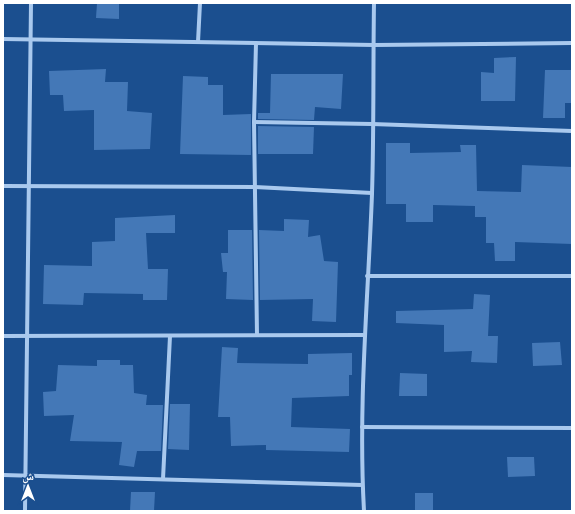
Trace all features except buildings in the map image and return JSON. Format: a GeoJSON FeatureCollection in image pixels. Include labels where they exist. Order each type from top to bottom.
{"type":"FeatureCollection","features":[{"type":"Feature","properties":{"kind":"street"},"geometry":{"type":"LineString","coordinates":[[25,511],[31,3]]}},
{"type":"Feature","properties":{"kind":"street"},"geometry":{"type":"LineString","coordinates":[[198,42],[200,3]]}},
{"type":"Feature","properties":{"kind":"street"},"geometry":{"type":"LineString","coordinates":[[364,511],[362,485],[363,335],[372,193],[374,3]]}},
{"type":"Feature","properties":{"kind":"street"},"geometry":{"type":"LineString","coordinates":[[3,39],[374,45],[572,43]]}},
{"type":"Feature","properties":{"kind":"street"},"geometry":{"type":"LineString","coordinates":[[256,43],[254,122],[257,334]]}},
{"type":"Feature","properties":{"kind":"street"},"geometry":{"type":"LineString","coordinates":[[254,122],[372,124],[572,131]]}},
{"type":"Feature","properties":{"kind":"street"},"geometry":{"type":"LineString","coordinates":[[3,186],[255,187],[372,193]]}},
{"type":"Feature","properties":{"kind":"street"},"geometry":{"type":"LineString","coordinates":[[367,276],[572,276]]}},
{"type":"Feature","properties":{"kind":"street"},"geometry":{"type":"LineString","coordinates":[[3,336],[170,336],[257,334],[363,335]]}},
{"type":"Feature","properties":{"kind":"street"},"geometry":{"type":"LineString","coordinates":[[163,479],[170,336]]}},
{"type":"Feature","properties":{"kind":"street"},"geometry":{"type":"LineString","coordinates":[[362,427],[572,428]]}},
{"type":"Feature","properties":{"kind":"street"},"geometry":{"type":"LineString","coordinates":[[3,475],[362,485]]}}]}
